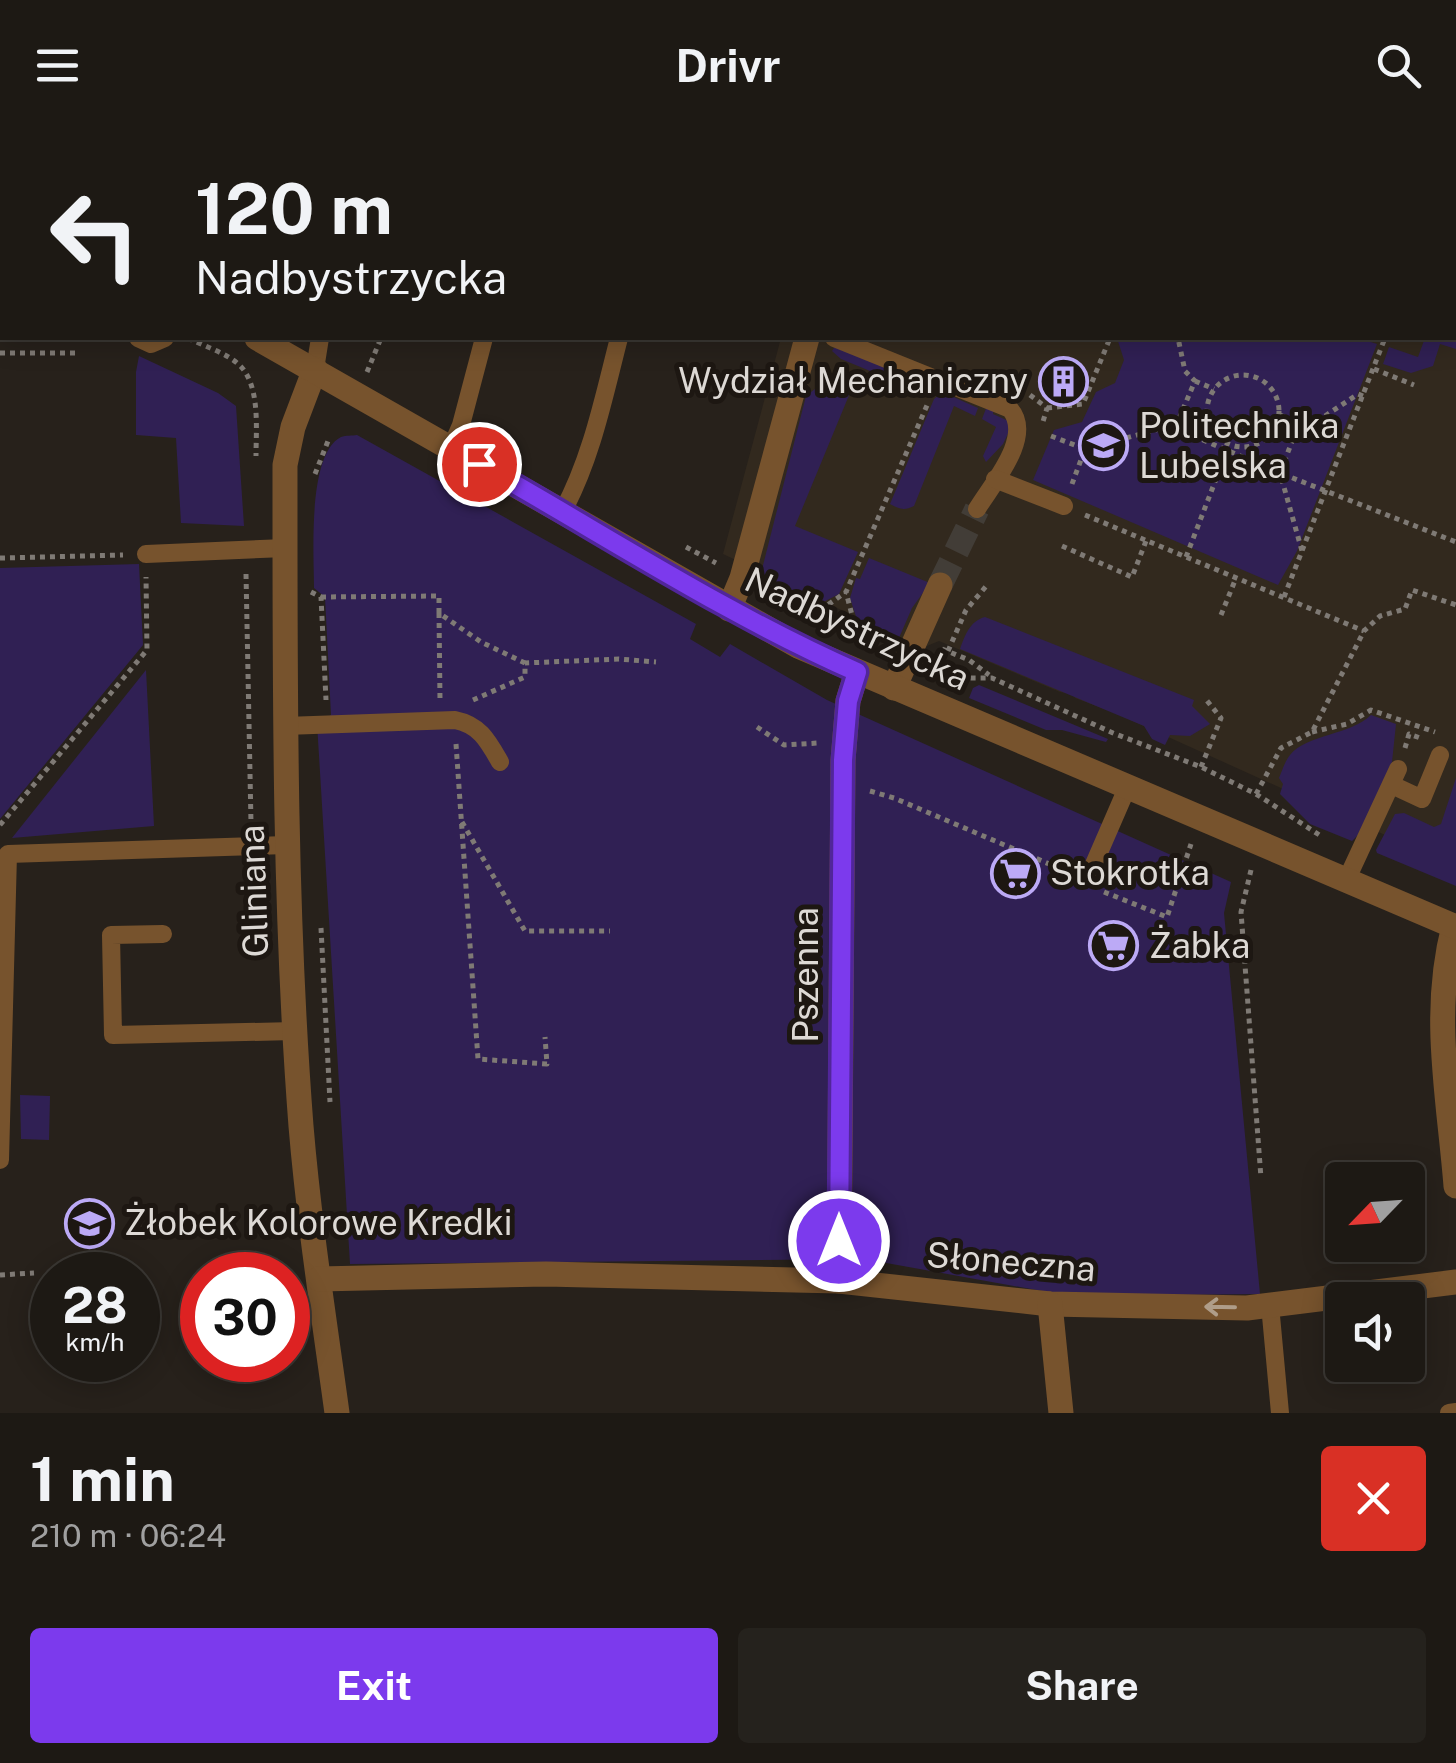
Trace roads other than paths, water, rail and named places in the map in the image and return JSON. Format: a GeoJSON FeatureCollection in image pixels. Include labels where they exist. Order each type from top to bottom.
{"type":"FeatureCollection","features":[{"type":"Feature","properties":{"kind":"street","name":"Nadbystrzycka"},"geometry":{"type":"LineString","coordinates":[[261,340],[798,646],[1455,926]]}},
{"type":"Feature","properties":{"kind":"street"},"geometry":{"type":"LineString","coordinates":[[728,609],[742,578],[806,340]]}},
{"type":"Feature","properties":{"kind":"street","name":"Gliniana"},"geometry":{"type":"LineString","coordinates":[[315,368],[293,427],[285,465],[285,548],[297,726],[288,845],[294,1031],[302,1132],[337,1413]]}},
{"type":"Feature","properties":{"kind":"street"},"geometry":{"type":"LineString","coordinates":[[894,688],[940,585]]}},
{"type":"Feature","properties":{"kind":"street","name":"Pszenna"},"geometry":{"type":"LineString","coordinates":[[839,1281],[845,740],[848,701],[857,672]]}},
{"type":"Feature","properties":{"kind":"street"},"geometry":{"type":"LineString","coordinates":[[1455,926],[1444,970],[1440,1018],[1456,1186]]}},
{"type":"Feature","properties":{"kind":"street","name":"Słoneczna"},"geometry":{"type":"LineString","coordinates":[[319,1279],[546,1274],[839,1281],[1050,1304],[1247,1308],[1456,1282]]}},
{"type":"Feature","properties":{"kind":"street"},"geometry":{"type":"LineString","coordinates":[[1050,1304],[1060,1413]]}},
{"type":"Feature","properties":{"kind":"lane"},"geometry":{"type":"LineString","coordinates":[[315,368],[320,340]]}},
{"type":"Feature","properties":{"kind":"lane"},"geometry":{"type":"LineString","coordinates":[[451,448],[483,340]]}},
{"type":"Feature","properties":{"kind":"lane"},"geometry":{"type":"LineString","coordinates":[[563,511],[593,440],[619,340]]}},
{"type":"Feature","properties":{"kind":"lane"},"geometry":{"type":"LineString","coordinates":[[839,340],[1010,409],[1018,418],[1019,432],[977,509]]}},
{"type":"Feature","properties":{"kind":"lane"},"geometry":{"type":"LineString","coordinates":[[995,479],[1064,506]]}},
{"type":"Feature","properties":{"kind":"lane"},"geometry":{"type":"LineString","coordinates":[[146,554],[285,548]]}},
{"type":"Feature","properties":{"kind":"lane"},"geometry":{"type":"LineString","coordinates":[[297,726],[466,722],[484,734],[500,762]]}},
{"type":"Feature","properties":{"kind":"lane"},"geometry":{"type":"LineString","coordinates":[[1346,881],[1396,777],[1422,799],[1444,745]]}},
{"type":"Feature","properties":{"kind":"lane"},"geometry":{"type":"LineString","coordinates":[[1086,876],[1127,788]]}},
{"type":"Feature","properties":{"kind":"lane"},"geometry":{"type":"LineString","coordinates":[[0,1160],[8,854],[288,845]]}},
{"type":"Feature","properties":{"kind":"lane"},"geometry":{"type":"LineString","coordinates":[[163,934],[110,936],[113,1035],[294,1031]]}},
{"type":"Feature","properties":{"kind":"lane"},"geometry":{"type":"LineString","coordinates":[[1270,1305],[1280,1413]]}},
{"type":"Feature","properties":{"kind":"tunnel"},"geometry":{"type":"LineString","coordinates":[[940,585],[977,509]]}},
{"type":"Feature","properties":{"kind":"place","name":"Wydział Mechaniczny"},"geometry":{"type":"Point","coordinates":[1063,381]}},
{"type":"Feature","properties":{"kind":"place","name":"Politechnika Lubelska"},"geometry":{"type":"Point","coordinates":[1104,446]}},
{"type":"Feature","properties":{"kind":"place","name":"Stokrotka"},"geometry":{"type":"Point","coordinates":[1015,873]}},
{"type":"Feature","properties":{"kind":"place","name":"Żabka"},"geometry":{"type":"Point","coordinates":[1114,946]}},
{"type":"Feature","properties":{"kind":"place","name":"Żłobek Kolorowe Kredki"},"geometry":{"type":"Point","coordinates":[89,1223]}}]}
